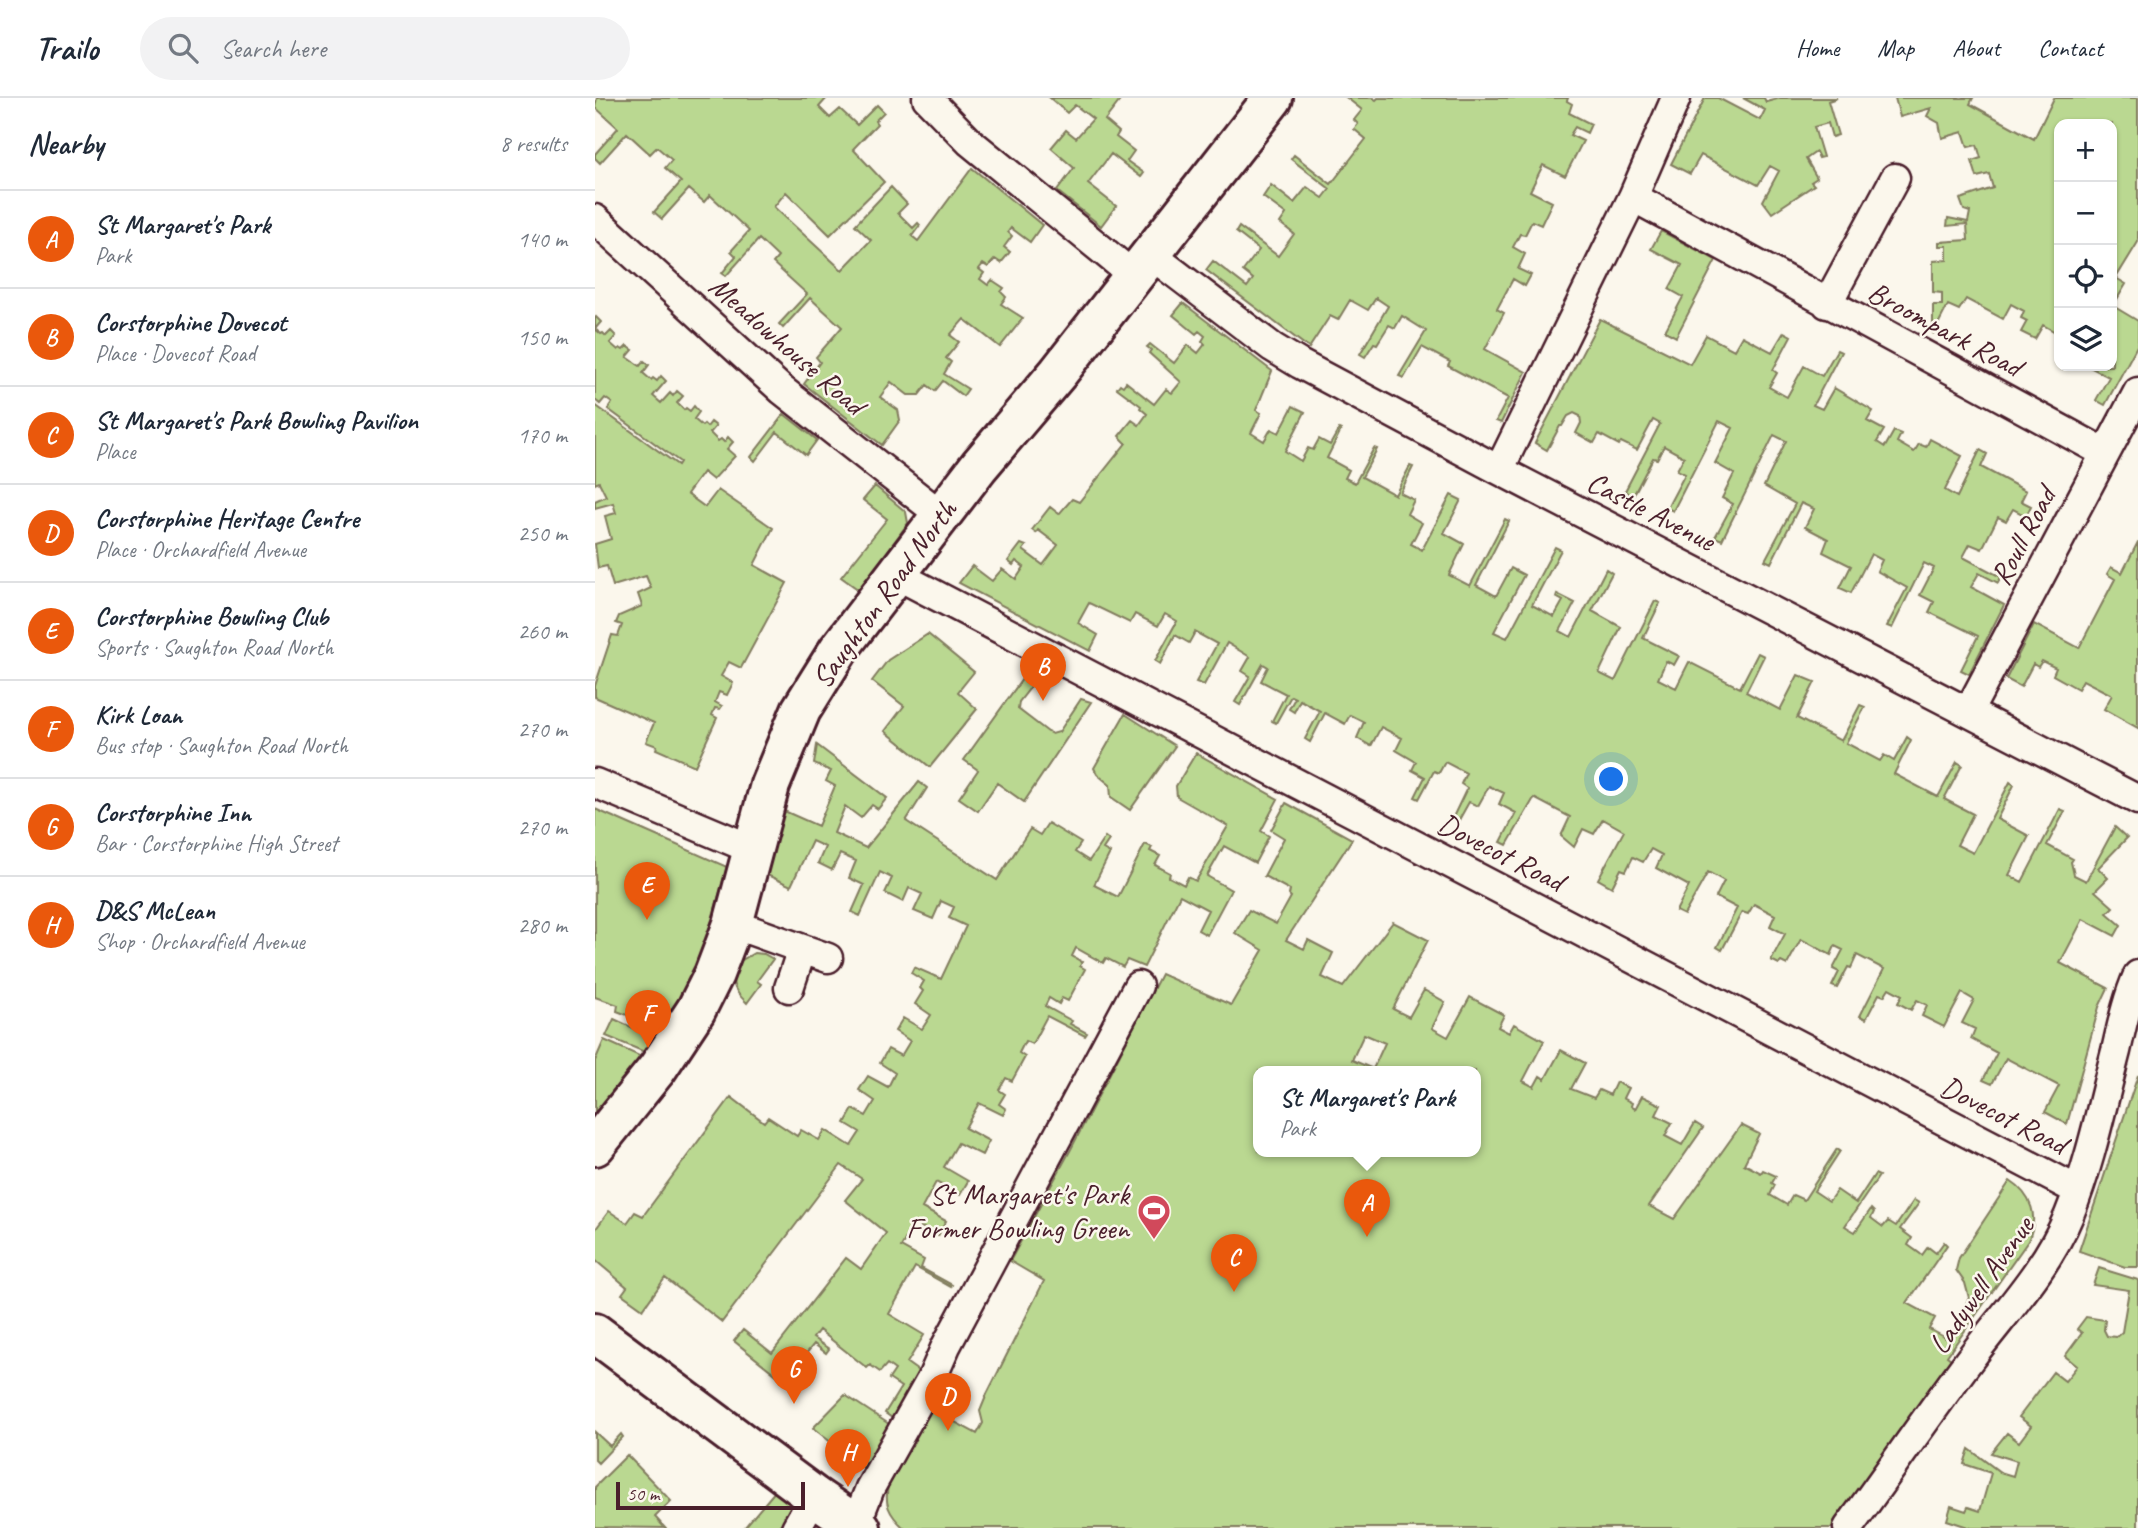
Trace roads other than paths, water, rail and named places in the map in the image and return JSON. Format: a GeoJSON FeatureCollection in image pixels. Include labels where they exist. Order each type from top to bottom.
{"type":"FeatureCollection","features":[{"type":"Feature","properties":{"kind":"street","name":"Castle Avenue"},"geometry":{"type":"LineString","coordinates":[[926,98],[970,142],[1142,265],[1272,347],[1499,470],[2138,800]]}},
{"type":"Feature","properties":{"kind":"street","name":"Saughton Road North"},"geometry":{"type":"LineString","coordinates":[[595,1146],[657,1069],[696,1010],[714,974],[733,925],[770,785],[801,709],[839,649],[979,466],[1058,373],[1273,98]]}},
{"type":"Feature","properties":{"kind":"street"},"geometry":{"type":"LineString","coordinates":[[1499,470],[1633,197],[1676,98]]}},
{"type":"Feature","properties":{"kind":"street","name":"Broompark Road"},"geometry":{"type":"LineString","coordinates":[[1827,304],[1895,178]]}},
{"type":"Feature","properties":{"kind":"street","name":"Broompark Road"},"geometry":{"type":"LineString","coordinates":[[1633,197],[2105,453]]}},
{"type":"Feature","properties":{"kind":"street","name":"Meadowhouse Road"},"geometry":{"type":"LineString","coordinates":[[595,219],[782,390],[941,515]]}},
{"type":"Feature","properties":{"kind":"street","name":"Roull Road"},"geometry":{"type":"LineString","coordinates":[[1968,712],[2138,392]]}},
{"type":"Feature","properties":{"kind":"street","name":"Dovecot Road"},"geometry":{"type":"LineString","coordinates":[[895,574],[2077,1190]]}},
{"type":"Feature","properties":{"kind":"street"},"geometry":{"type":"LineString","coordinates":[[595,783],[754,850]]}},
{"type":"Feature","properties":{"kind":"street"},"geometry":{"type":"LineString","coordinates":[[733,925],[815,953],[789,988]]}},
{"type":"Feature","properties":{"kind":"street","name":"Ladywell Avenue"},"geometry":{"type":"LineString","coordinates":[[1852,1527],[1912,1437],[2036,1273],[2060,1234],[2077,1190],[2128,999],[2138,975]]}},
{"type":"Feature","properties":{"kind":"street"},"geometry":{"type":"LineString","coordinates":[[595,1332],[805,1512],[859,1526],[870,1488],[933,1376],[1138,986]]}},
{"type":"Feature","properties":{"kind":"place","name":"Corstorphine Dovecot"},"geometry":{"type":"Point","coordinates":[1043,701]}},
{"type":"Feature","properties":{"kind":"place","name":"Corstorphine Bowling Club"},"geometry":{"type":"Point","coordinates":[647,920]}},
{"type":"Feature","properties":{"kind":"place","name":"Kirk Loan"},"geometry":{"type":"Point","coordinates":[648,1048]}},
{"type":"Feature","properties":{"kind":"place","name":"St Margaret's Park"},"geometry":{"type":"Point","coordinates":[1367,1237]}},
{"type":"Feature","properties":{"kind":"place","name":"St Margaret's Park Former Bowling Green"},"geometry":{"type":"Point","coordinates":[1154,1241]}},
{"type":"Feature","properties":{"kind":"place","name":"St Margaret's Park Bowling Pavilion"},"geometry":{"type":"Point","coordinates":[1234,1292]}},
{"type":"Feature","properties":{"kind":"place","name":"Corstorphine Inn"},"geometry":{"type":"Point","coordinates":[794,1404]}},
{"type":"Feature","properties":{"kind":"place","name":"Corstorphine Heritage Centre"},"geometry":{"type":"Point","coordinates":[948,1431]}},
{"type":"Feature","properties":{"kind":"place","name":"D&S McLean"},"geometry":{"type":"Point","coordinates":[848,1487]}}]}
